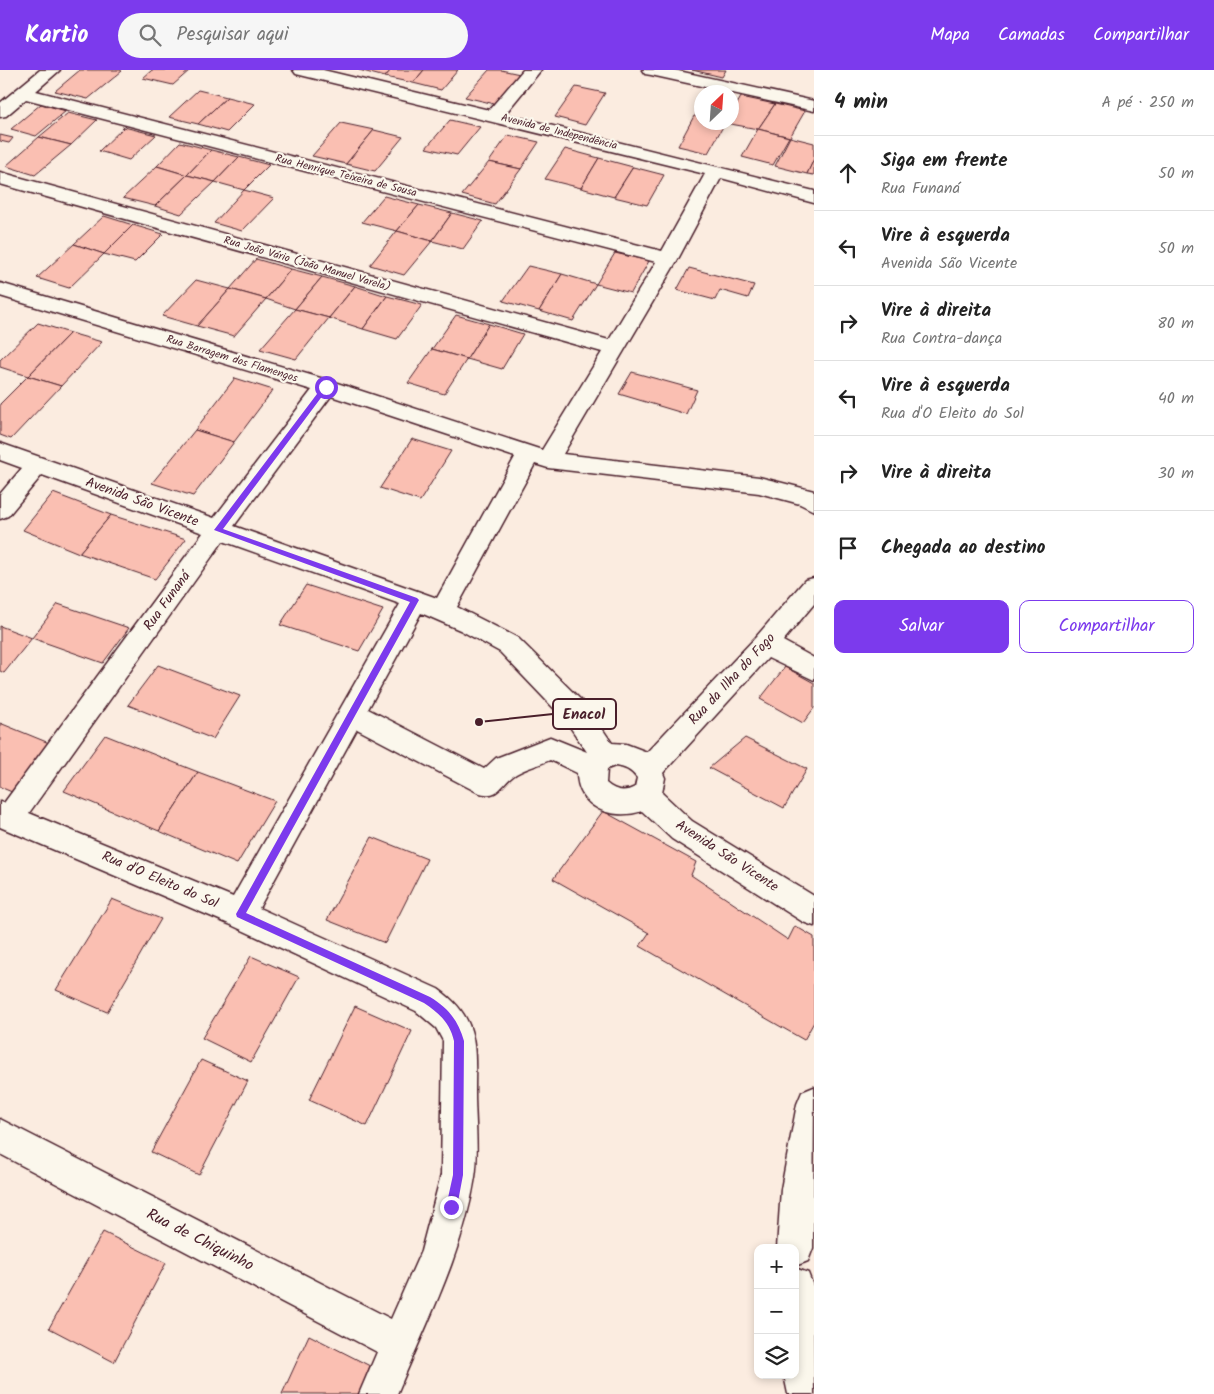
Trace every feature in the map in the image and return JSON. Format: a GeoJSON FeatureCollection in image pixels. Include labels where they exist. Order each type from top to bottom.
{"type":"FeatureCollection","features":[{"type":"Feature","properties":{"kind":"street"},"geometry":{"type":"LineString","coordinates":[[0,94],[30,70]]}},
{"type":"Feature","properties":{"kind":"street"},"geometry":{"type":"LineString","coordinates":[[0,112],[51,70]]}},
{"type":"Feature","properties":{"kind":"street","name":"Avenida de Independência"},"geometry":{"type":"LineString","coordinates":[[302,70],[716,170],[814,197]]}},
{"type":"Feature","properties":{"kind":"street"},"geometry":{"type":"LineString","coordinates":[[494,116],[532,70]]}},
{"type":"Feature","properties":{"kind":"street"},"geometry":{"type":"LineString","coordinates":[[651,70],[814,106]]}},
{"type":"Feature","properties":{"kind":"street","name":"Rua Henrique Teixeira de Sousa"},"geometry":{"type":"LineString","coordinates":[[24,93],[668,259]]}},
{"type":"Feature","properties":{"kind":"street"},"geometry":{"type":"LineString","coordinates":[[442,612],[539,457],[614,349],[668,259],[716,170]]}},
{"type":"Feature","properties":{"kind":"street","name":"Rua João Vário (João Manuel Varela)"},"geometry":{"type":"LineString","coordinates":[[0,178],[614,349]]}},
{"type":"Feature","properties":{"kind":"street","name":"Rua Barragem dos Flamengos"},"geometry":{"type":"LineString","coordinates":[[0,289],[326,387],[539,457],[759,485],[808,498],[814,502]]}},
{"type":"Feature","properties":{"kind":"street","name":"Rua Funaná"},"geometry":{"type":"LineString","coordinates":[[5,815],[326,387]]}},
{"type":"Feature","properties":{"kind":"street","name":"Avenida São Vicente"},"geometry":{"type":"LineString","coordinates":[[0,451],[415,600],[469,623],[509,645],[576,713],[599,762]]}},
{"type":"Feature","properties":{"kind":"street"},"geometry":{"type":"LineString","coordinates":[[0,510],[38,464]]}},
{"type":"Feature","properties":{"kind":"street","name":"Rua da Ilha do Fogo"},"geometry":{"type":"LineString","coordinates":[[646,783],[814,587]]}},
{"type":"Feature","properties":{"kind":"street"},"geometry":{"type":"LineString","coordinates":[[240,914],[415,600]]}},
{"type":"Feature","properties":{"kind":"street"},"geometry":{"type":"LineString","coordinates":[[765,644],[814,670]]}},
{"type":"Feature","properties":{"kind":"street"},"geometry":{"type":"LineString","coordinates":[[352,713],[487,784],[506,766],[550,748],[599,762]]}},
{"type":"Feature","properties":{"kind":"street"},"geometry":{"type":"LineString","coordinates":[[614,754],[633,757],[646,783],[632,803],[622,804],[603,798],[596,792],[590,775],[599,762],[614,754]]}},
{"type":"Feature","properties":{"kind":"street","name":"Avenida São Vicente"},"geometry":{"type":"LineString","coordinates":[[646,783],[682,830],[814,912]]}},
{"type":"Feature","properties":{"kind":"street","name":"Rua d'O Eleito do Sol"},"geometry":{"type":"LineString","coordinates":[[5,815],[240,914],[427,1000],[450,1019],[456,1029],[459,1041],[458,1175],[438,1253],[399,1343]]}},
{"type":"Feature","properties":{"kind":"street"},"geometry":{"type":"LineString","coordinates":[[795,1244],[798,1189],[810,1116],[814,1104]]}},
{"type":"Feature","properties":{"kind":"street","name":"Rua de Chiquinho"},"geometry":{"type":"LineString","coordinates":[[0,1136],[399,1343]]}},
{"type":"Feature","properties":{"kind":"street"},"geometry":{"type":"LineString","coordinates":[[795,1289],[800,1359],[807,1394]]}},
{"type":"Feature","properties":{"kind":"street"},"geometry":{"type":"LineString","coordinates":[[378,1394],[399,1343]]}},
{"type":"Feature","properties":{"kind":"building"},"geometry":{"type":"Polygon","coordinates":[[[80,70],[122,71],[88,99],[55,91],[80,70]]]}},
{"type":"Feature","properties":{"kind":"building"},"geometry":{"type":"Polygon","coordinates":[[[152,70],[190,70],[173,85],[143,78],[152,70]]]}},
{"type":"Feature","properties":{"kind":"building"},"geometry":{"type":"Polygon","coordinates":[[[359,70],[391,70],[385,77],[359,70]]]}},
{"type":"Feature","properties":{"kind":"building"},"geometry":{"type":"Polygon","coordinates":[[[391,70],[424,70],[413,83],[385,77],[391,70]]]}},
{"type":"Feature","properties":{"kind":"building"},"geometry":{"type":"Polygon","coordinates":[[[424,70],[458,70],[441,90],[413,83],[424,70]]]}},
{"type":"Feature","properties":{"kind":"building"},"geometry":{"type":"Polygon","coordinates":[[[489,70],[501,70],[520,74],[495,104],[465,97],[489,70]]]}},
{"type":"Feature","properties":{"kind":"building"},"geometry":{"type":"Polygon","coordinates":[[[692,70],[726,70],[722,77],[692,70]]]}},
{"type":"Feature","properties":{"kind":"building"},"geometry":{"type":"Polygon","coordinates":[[[576,87],[605,93],[585,125],[555,117],[576,87]]]}},
{"type":"Feature","properties":{"kind":"building"},"geometry":{"type":"Polygon","coordinates":[[[198,90],[227,97],[198,124],[169,117],[198,90]]]}},
{"type":"Feature","properties":{"kind":"building"},"geometry":{"type":"Polygon","coordinates":[[[227,97],[255,104],[227,132],[198,124],[227,97]]]}},
{"type":"Feature","properties":{"kind":"building"},"geometry":{"type":"Polygon","coordinates":[[[741,97],[775,104],[758,129],[739,126],[739,101],[741,97]]]}},
{"type":"Feature","properties":{"kind":"building"},"geometry":{"type":"Polygon","coordinates":[[[41,104],[66,111],[36,136],[11,129],[41,104]]]}},
{"type":"Feature","properties":{"kind":"building"},"geometry":{"type":"Polygon","coordinates":[[[775,104],[805,111],[790,137],[758,129],[775,104]]]}},
{"type":"Feature","properties":{"kind":"building"},"geometry":{"type":"Polygon","coordinates":[[[68,113],[97,120],[71,145],[39,137],[68,113]]]}},
{"type":"Feature","properties":{"kind":"building"},"geometry":{"type":"Polygon","coordinates":[[[694,116],[694,130],[721,130],[708,153],[678,146],[694,116]]]}},
{"type":"Feature","properties":{"kind":"building"},"geometry":{"type":"Polygon","coordinates":[[[450,120],[480,127],[457,155],[426,148],[450,120]]]}},
{"type":"Feature","properties":{"kind":"building"},"geometry":{"type":"Polygon","coordinates":[[[341,123],[374,130],[346,164],[312,156],[341,123]]]}},
{"type":"Feature","properties":{"kind":"building"},"geometry":{"type":"Polygon","coordinates":[[[124,127],[156,135],[129,160],[99,151],[124,127]]]}},
{"type":"Feature","properties":{"kind":"building"},"geometry":{"type":"Polygon","coordinates":[[[758,129],[789,137],[773,165],[742,157],[758,129]]]}},
{"type":"Feature","properties":{"kind":"building"},"geometry":{"type":"Polygon","coordinates":[[[374,130],[403,137],[375,171],[346,164],[374,130]]]}},
{"type":"Feature","properties":{"kind":"building"},"geometry":{"type":"Polygon","coordinates":[[[0,135],[13,138],[9,143],[0,141],[0,135]]]}},
{"type":"Feature","properties":{"kind":"building"},"geometry":{"type":"Polygon","coordinates":[[[508,135],[539,142],[521,169],[489,162],[508,135]]]}},
{"type":"Feature","properties":{"kind":"building"},"geometry":{"type":"Polygon","coordinates":[[[39,137],[71,145],[35,175],[6,166],[39,137]]]}},
{"type":"Feature","properties":{"kind":"building"},"geometry":{"type":"Polygon","coordinates":[[[790,137],[814,143],[814,159],[807,174],[775,166],[790,137]]]}},
{"type":"Feature","properties":{"kind":"building"},"geometry":{"type":"Polygon","coordinates":[[[180,142],[211,150],[187,175],[157,166],[180,142]]]}},
{"type":"Feature","properties":{"kind":"building"},"geometry":{"type":"Polygon","coordinates":[[[565,149],[599,158],[581,188],[545,179],[565,149]]]}},
{"type":"Feature","properties":{"kind":"building"},"geometry":{"type":"Polygon","coordinates":[[[211,150],[239,157],[215,182],[187,175],[211,150]]]}},
{"type":"Feature","properties":{"kind":"building"},"geometry":{"type":"Polygon","coordinates":[[[239,157],[269,165],[244,190],[215,182],[239,157]]]}},
{"type":"Feature","properties":{"kind":"building"},"geometry":{"type":"Polygon","coordinates":[[[599,158],[633,167],[614,197],[581,188],[599,158]]]}},
{"type":"Feature","properties":{"kind":"building"},"geometry":{"type":"Polygon","coordinates":[[[814,159],[814,175],[807,174],[814,159]]]}},
{"type":"Feature","properties":{"kind":"building"},"geometry":{"type":"Polygon","coordinates":[[[489,162],[521,169],[495,204],[462,195],[489,162]]]}},
{"type":"Feature","properties":{"kind":"building"},"geometry":{"type":"Polygon","coordinates":[[[157,166],[187,175],[155,206],[123,198],[157,166]]]}},
{"type":"Feature","properties":{"kind":"building"},"geometry":{"type":"Polygon","coordinates":[[[633,167],[664,175],[647,205],[614,197],[633,167]]]}},
{"type":"Feature","properties":{"kind":"building"},"geometry":{"type":"Polygon","coordinates":[[[187,175],[215,182],[181,214],[155,206],[187,175]]]}},
{"type":"Feature","properties":{"kind":"building"},"geometry":{"type":"Polygon","coordinates":[[[244,190],[274,198],[242,231],[214,223],[244,190]]]}},
{"type":"Feature","properties":{"kind":"building"},"geometry":{"type":"Polygon","coordinates":[[[384,196],[419,205],[397,231],[362,222],[384,196]]]}},
{"type":"Feature","properties":{"kind":"building"},"geometry":{"type":"Polygon","coordinates":[[[419,205],[452,213],[432,241],[397,231],[419,205]]]}},
{"type":"Feature","properties":{"kind":"building"},"geometry":{"type":"Polygon","coordinates":[[[452,213],[483,221],[463,249],[432,241],[452,213]]]}},
{"type":"Feature","properties":{"kind":"building"},"geometry":{"type":"Polygon","coordinates":[[[104,216],[133,225],[104,254],[74,244],[104,216]]]}},
{"type":"Feature","properties":{"kind":"building"},"geometry":{"type":"Polygon","coordinates":[[[133,225],[163,234],[135,262],[104,254],[133,225]]]}},
{"type":"Feature","properties":{"kind":"building"},"geometry":{"type":"Polygon","coordinates":[[[397,231],[432,241],[404,275],[370,265],[397,231]]]}},
{"type":"Feature","properties":{"kind":"building"},"geometry":{"type":"Polygon","coordinates":[[[74,244],[104,254],[69,288],[37,278],[74,244]]]}},
{"type":"Feature","properties":{"kind":"building"},"geometry":{"type":"Polygon","coordinates":[[[615,253],[649,261],[631,293],[596,284],[615,253]]]}},
{"type":"Feature","properties":{"kind":"building"},"geometry":{"type":"Polygon","coordinates":[[[256,259],[291,269],[266,299],[230,289],[256,259]]]}},
{"type":"Feature","properties":{"kind":"building"},"geometry":{"type":"Polygon","coordinates":[[[528,266],[562,274],[539,311],[503,301],[528,266]]]}},
{"type":"Feature","properties":{"kind":"building"},"geometry":{"type":"Polygon","coordinates":[[[689,268],[754,285],[748,298],[720,290],[715,300],[677,290],[689,268]]]}},
{"type":"Feature","properties":{"kind":"building"},"geometry":{"type":"Polygon","coordinates":[[[291,269],[322,277],[295,309],[266,299],[291,269]]]}},
{"type":"Feature","properties":{"kind":"building"},"geometry":{"type":"Polygon","coordinates":[[[562,274],[596,284],[573,321],[539,311],[562,274]]]}},
{"type":"Feature","properties":{"kind":"building"},"geometry":{"type":"Polygon","coordinates":[[[322,277],[355,286],[329,318],[295,309],[322,277]]]}},
{"type":"Feature","properties":{"kind":"building"},"geometry":{"type":"Polygon","coordinates":[[[196,280],[230,289],[197,326],[162,316],[196,280]]]}},
{"type":"Feature","properties":{"kind":"building"},"geometry":{"type":"Polygon","coordinates":[[[355,286],[387,296],[363,329],[329,318],[355,286]]]}},
{"type":"Feature","properties":{"kind":"building"},"geometry":{"type":"Polygon","coordinates":[[[230,289],[266,299],[234,336],[197,326],[230,289]]]}},
{"type":"Feature","properties":{"kind":"building"},"geometry":{"type":"Polygon","coordinates":[[[387,296],[422,305],[397,339],[363,329],[387,296]]]}},
{"type":"Feature","properties":{"kind":"building"},"geometry":{"type":"Polygon","coordinates":[[[295,309],[329,318],[296,359],[260,349],[295,309]]]}},
{"type":"Feature","properties":{"kind":"building"},"geometry":{"type":"Polygon","coordinates":[[[456,315],[489,324],[467,359],[432,349],[456,315]]]}},
{"type":"Feature","properties":{"kind":"building"},"geometry":{"type":"Polygon","coordinates":[[[38,323],[70,333],[28,376],[0,367],[0,360],[38,323]]]}},
{"type":"Feature","properties":{"kind":"building"},"geometry":{"type":"Polygon","coordinates":[[[489,324],[523,334],[502,369],[467,359],[489,324]]]}},
{"type":"Feature","properties":{"kind":"building"},"geometry":{"type":"Polygon","coordinates":[[[70,333],[102,342],[61,386],[28,376],[70,333]]]}},
{"type":"Feature","properties":{"kind":"building"},"geometry":{"type":"Polygon","coordinates":[[[432,349],[467,359],[444,394],[408,383],[432,349]]]}},
{"type":"Feature","properties":{"kind":"building"},"geometry":{"type":"Polygon","coordinates":[[[632,372],[697,390],[686,414],[619,394],[632,372]]]}},
{"type":"Feature","properties":{"kind":"building"},"geometry":{"type":"Polygon","coordinates":[[[28,376],[61,386],[11,439],[0,435],[0,404],[28,376]]]}},
{"type":"Feature","properties":{"kind":"building"},"geometry":{"type":"Polygon","coordinates":[[[235,378],[273,390],[234,442],[195,430],[235,378]]]}},
{"type":"Feature","properties":{"kind":"building"},"geometry":{"type":"Polygon","coordinates":[[[195,430],[234,442],[193,496],[152,483],[195,430]]]}},
{"type":"Feature","properties":{"kind":"building"},"geometry":{"type":"Polygon","coordinates":[[[412,439],[451,451],[420,501],[380,488],[412,439]]]}},
{"type":"Feature","properties":{"kind":"building"},"geometry":{"type":"Polygon","coordinates":[[[53,493],[111,515],[79,553],[23,530],[53,493]]]}},
{"type":"Feature","properties":{"kind":"building"},"geometry":{"type":"Polygon","coordinates":[[[111,515],[186,539],[155,579],[79,553],[111,515]]]}},
{"type":"Feature","properties":{"kind":"building"},"geometry":{"type":"Polygon","coordinates":[[[306,585],[383,610],[359,651],[280,625],[306,585]]]}},
{"type":"Feature","properties":{"kind":"building"},"geometry":{"type":"Polygon","coordinates":[[[58,604],[129,628],[103,663],[32,638],[58,604]]]}},
{"type":"Feature","properties":{"kind":"building"},"geometry":{"type":"Polygon","coordinates":[[[0,626],[32,638],[4,673],[0,671],[0,626]]]}},
{"type":"Feature","properties":{"kind":"building"},"geometry":{"type":"Polygon","coordinates":[[[158,665],[240,696],[213,739],[128,705],[158,665]]]}},
{"type":"Feature","properties":{"kind":"building"},"geometry":{"type":"Polygon","coordinates":[[[785,667],[814,683],[814,708],[803,723],[760,699],[785,667]]]}},
{"type":"Feature","properties":{"kind":"building"},"geometry":{"type":"Polygon","coordinates":[[[0,723],[49,743],[12,792],[0,787],[0,723]]]}},
{"type":"Feature","properties":{"kind":"building"},"geometry":{"type":"Polygon","coordinates":[[[105,735],[198,772],[159,831],[64,791],[105,735]]]}},
{"type":"Feature","properties":{"kind":"building"},"geometry":{"type":"Polygon","coordinates":[[[745,738],[807,769],[784,808],[709,768],[745,738]]]}},
{"type":"Feature","properties":{"kind":"building"},"geometry":{"type":"Polygon","coordinates":[[[198,772],[275,801],[237,864],[159,831],[198,772]]]}},
{"type":"Feature","properties":{"kind":"building"},"geometry":{"type":"Polygon","coordinates":[[[603,811],[696,862],[691,875],[788,940],[795,926],[814,937],[814,1022],[804,1040],[640,946],[649,933],[553,879],[603,811]]]}},
{"type":"Feature","properties":{"kind":"building"},"geometry":{"type":"Polygon","coordinates":[[[372,837],[427,859],[385,943],[327,920],[372,837]]]}},
{"type":"Feature","properties":{"kind":"building"},"geometry":{"type":"Polygon","coordinates":[[[112,899],[161,919],[107,1012],[56,990],[112,899]]]}},
{"type":"Feature","properties":{"kind":"building"},"geometry":{"type":"Polygon","coordinates":[[[251,956],[299,977],[251,1062],[202,1038],[251,956]]]}},
{"type":"Feature","properties":{"kind":"building"},"geometry":{"type":"Polygon","coordinates":[[[355,1006],[412,1031],[367,1126],[309,1100],[355,1006]]]}},
{"type":"Feature","properties":{"kind":"building"},"geometry":{"type":"Polygon","coordinates":[[[201,1060],[248,1081],[199,1175],[151,1152],[201,1060]]]}},
{"type":"Feature","properties":{"kind":"building"},"geometry":{"type":"Polygon","coordinates":[[[103,1232],[166,1263],[114,1362],[49,1328],[103,1232]]]}},
{"type":"Feature","properties":{"kind":"building"},"geometry":{"type":"Polygon","coordinates":[[[309,1335],[370,1366],[359,1394],[282,1394],[309,1335]]]}},
{"type":"Feature","properties":{"kind":"place","name":"Enacol"},"geometry":{"type":"Point","coordinates":[479,722]}},
{"type":"Feature","properties":{"kind":"route"},"geometry":{"type":"LineString","coordinates":[[326,387],[218,530],[415,600],[240,914],[427,1000],[450,1019],[456,1029],[459,1041],[458,1175],[451,1207]]}}]}
